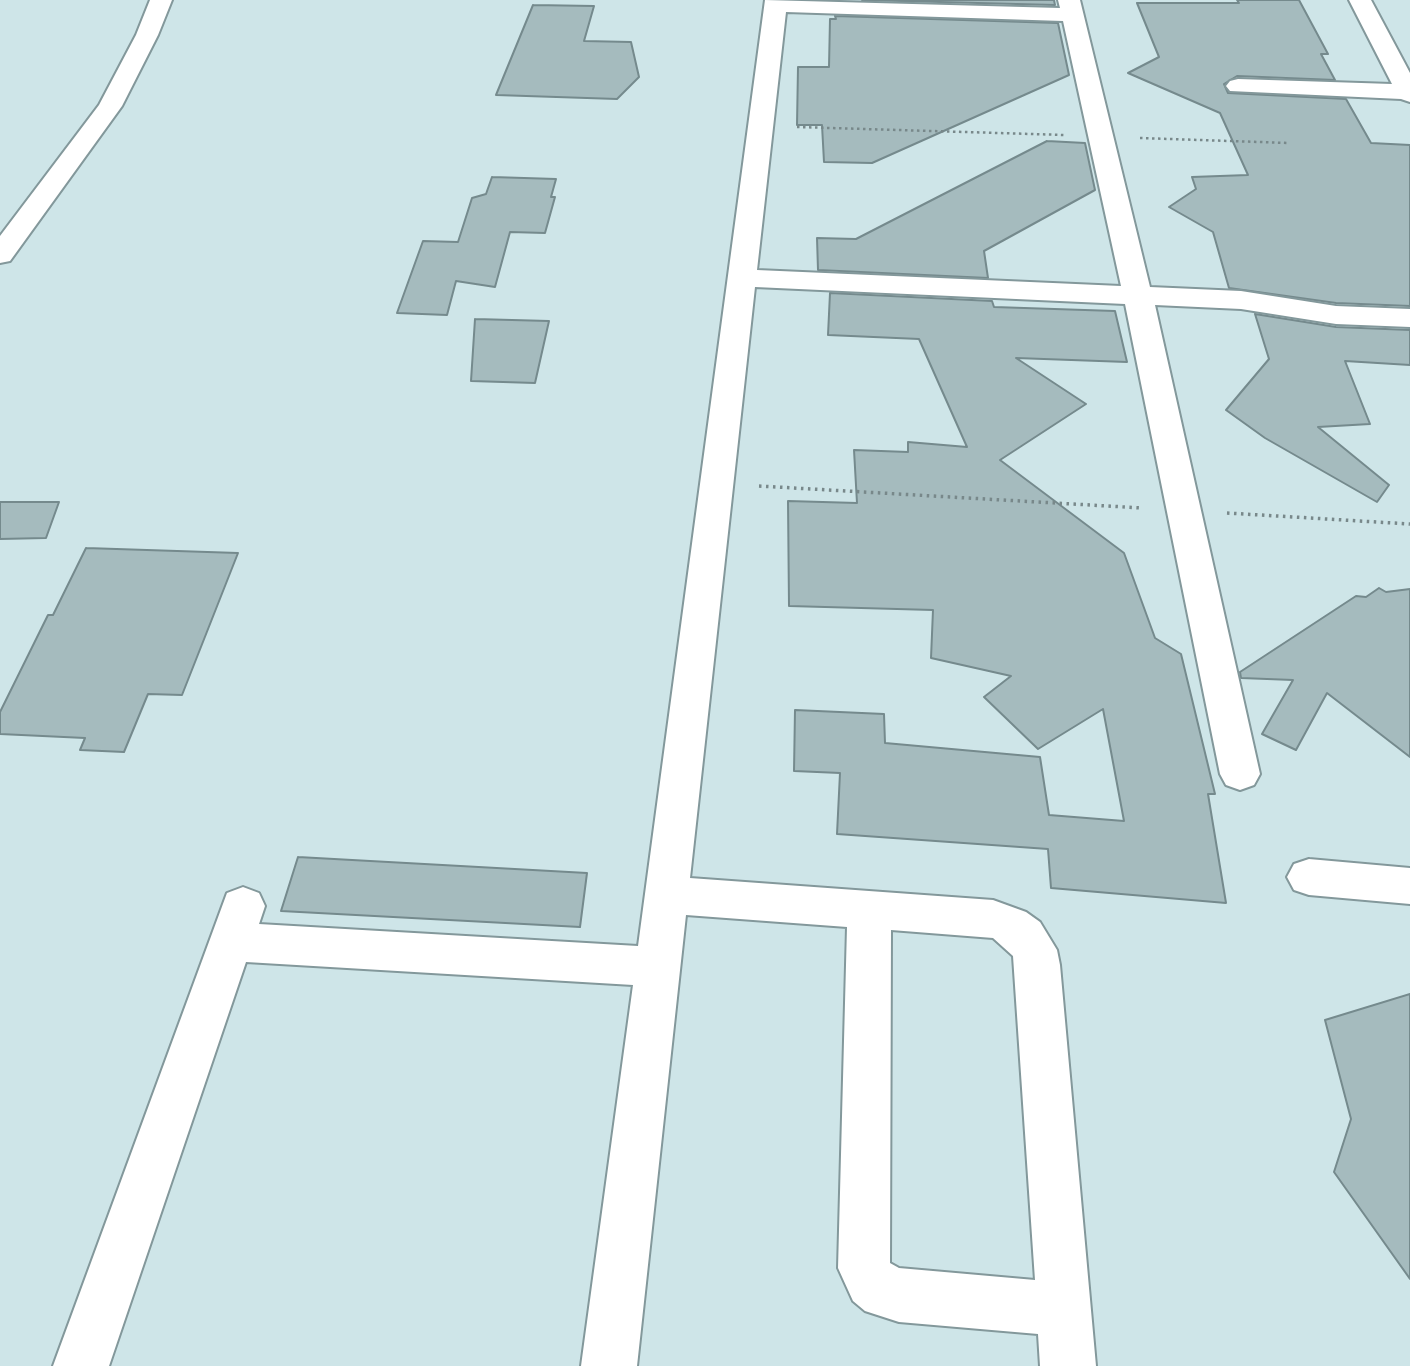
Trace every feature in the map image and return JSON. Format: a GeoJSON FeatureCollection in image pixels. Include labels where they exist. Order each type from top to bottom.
{"type":"FeatureCollection","features":[{"type":"Feature","properties":{"kind":"street"},"geometry":{"type":"LineString","coordinates":[[0,255],[110,106],[147,35],[161,0]]}},
{"type":"Feature","properties":{"kind":"street"},"geometry":{"type":"LineString","coordinates":[[1360,0],[1409,94]]}},
{"type":"Feature","properties":{"kind":"street"},"geometry":{"type":"LineString","coordinates":[[609,1366],[775,3],[1071,8],[1138,296],[1240,774]]}},
{"type":"Feature","properties":{"kind":"street"},"geometry":{"type":"LineString","coordinates":[[1372,24],[1397,25]]}},
{"type":"Feature","properties":{"kind":"street"},"geometry":{"type":"LineString","coordinates":[[1238,86],[1409,94]]}},
{"type":"Feature","properties":{"kind":"street"},"geometry":{"type":"LineString","coordinates":[[742,278],[1241,300],[1336,315],[1410,318]]}},
{"type":"Feature","properties":{"kind":"street"},"geometry":{"type":"LineString","coordinates":[[1310,877],[1410,886]]}},
{"type":"Feature","properties":{"kind":"street"},"geometry":{"type":"LineString","coordinates":[[666,895],[993,919],[1010,925],[1024,936],[1034,950],[1068,1366]]}},
{"type":"Feature","properties":{"kind":"street"},"geometry":{"type":"LineString","coordinates":[[869,911],[864,1268],[872,1282],[884,1292],[1063,1308]]}},
{"type":"Feature","properties":{"kind":"street"},"geometry":{"type":"LineString","coordinates":[[81,1366],[237,924],[657,967]]}},
{"type":"Feature","properties":{"kind":"path"},"geometry":{"type":"LineString","coordinates":[[760,126],[1290,143]]}},
{"type":"Feature","properties":{"kind":"path"},"geometry":{"type":"LineString","coordinates":[[716,483],[1410,524]]}},
{"type":"Feature","properties":{"kind":"building"},"geometry":{"type":"Polygon","coordinates":[[[862,0],[1054,0],[1055,5],[862,0]]]}},
{"type":"Feature","properties":{"kind":"building"},"geometry":{"type":"Polygon","coordinates":[[[1237,0],[1299,0],[1328,54],[1321,54],[1335,80],[1237,76],[1224,84],[1228,93],[1346,99],[1371,143],[1410,145],[1410,306],[1336,303],[1229,288],[1213,232],[1169,207],[1196,189],[1192,177],[1248,175],[1220,113],[1128,73],[1159,57],[1137,3],[1239,3],[1237,0]]]}},
{"type":"Feature","properties":{"kind":"building"},"geometry":{"type":"Polygon","coordinates":[[[533,5],[594,6],[584,41],[631,42],[639,77],[617,99],[496,95],[533,5]]]}},
{"type":"Feature","properties":{"kind":"building"},"geometry":{"type":"Polygon","coordinates":[[[835,16],[1058,23],[1069,75],[872,163],[824,162],[822,125],[797,125],[798,67],[829,67],[830,19],[836,19],[835,16]]]}},
{"type":"Feature","properties":{"kind":"building"},"geometry":{"type":"Polygon","coordinates":[[[1047,141],[1085,143],[1095,190],[984,251],[988,278],[818,270],[817,238],[856,239],[1047,141]]]}},
{"type":"Feature","properties":{"kind":"building"},"geometry":{"type":"Polygon","coordinates":[[[492,177],[556,179],[551,197],[555,197],[545,233],[510,232],[495,287],[456,281],[447,315],[397,313],[423,241],[458,242],[472,198],[486,194],[492,177]]]}},
{"type":"Feature","properties":{"kind":"building"},"geometry":{"type":"Polygon","coordinates":[[[830,293],[992,301],[994,307],[1115,311],[1127,362],[1016,358],[1086,404],[1000,460],[1124,553],[1155,638],[1181,654],[1215,794],[1208,794],[1226,903],[1051,888],[1048,849],[837,834],[840,773],[794,771],[795,710],[884,714],[885,743],[1040,757],[1049,815],[1124,821],[1103,709],[1038,749],[984,697],[1011,676],[931,658],[933,610],[789,606],[788,501],[857,503],[854,450],[908,452],[908,442],[967,447],[919,339],[828,335],[830,293]]]}},
{"type":"Feature","properties":{"kind":"building"},"geometry":{"type":"Polygon","coordinates":[[[1255,314],[1336,327],[1410,330],[1410,365],[1345,361],[1370,424],[1318,427],[1389,485],[1377,502],[1265,438],[1226,410],[1269,359],[1255,314]]]}},
{"type":"Feature","properties":{"kind":"building"},"geometry":{"type":"Polygon","coordinates":[[[475,319],[549,321],[535,383],[471,381],[475,319]]]}},
{"type":"Feature","properties":{"kind":"building"},"geometry":{"type":"Polygon","coordinates":[[[0,502],[59,502],[46,538],[0,539],[0,502]]]}},
{"type":"Feature","properties":{"kind":"building"},"geometry":{"type":"Polygon","coordinates":[[[86,548],[238,553],[182,695],[148,694],[124,752],[80,750],[85,738],[0,734],[0,712],[48,615],[53,615],[86,548]]]}},
{"type":"Feature","properties":{"kind":"building"},"geometry":{"type":"Polygon","coordinates":[[[1379,588],[1386,592],[1410,589],[1410,757],[1327,693],[1296,750],[1262,734],[1293,680],[1241,678],[1240,672],[1356,596],[1366,597],[1379,588]]]}},
{"type":"Feature","properties":{"kind":"building"},"geometry":{"type":"Polygon","coordinates":[[[298,857],[587,873],[580,927],[281,911],[298,857]]]}},
{"type":"Feature","properties":{"kind":"building"},"geometry":{"type":"Polygon","coordinates":[[[1410,994],[1410,1279],[1334,1172],[1351,1119],[1325,1020],[1410,994]]]}}]}
